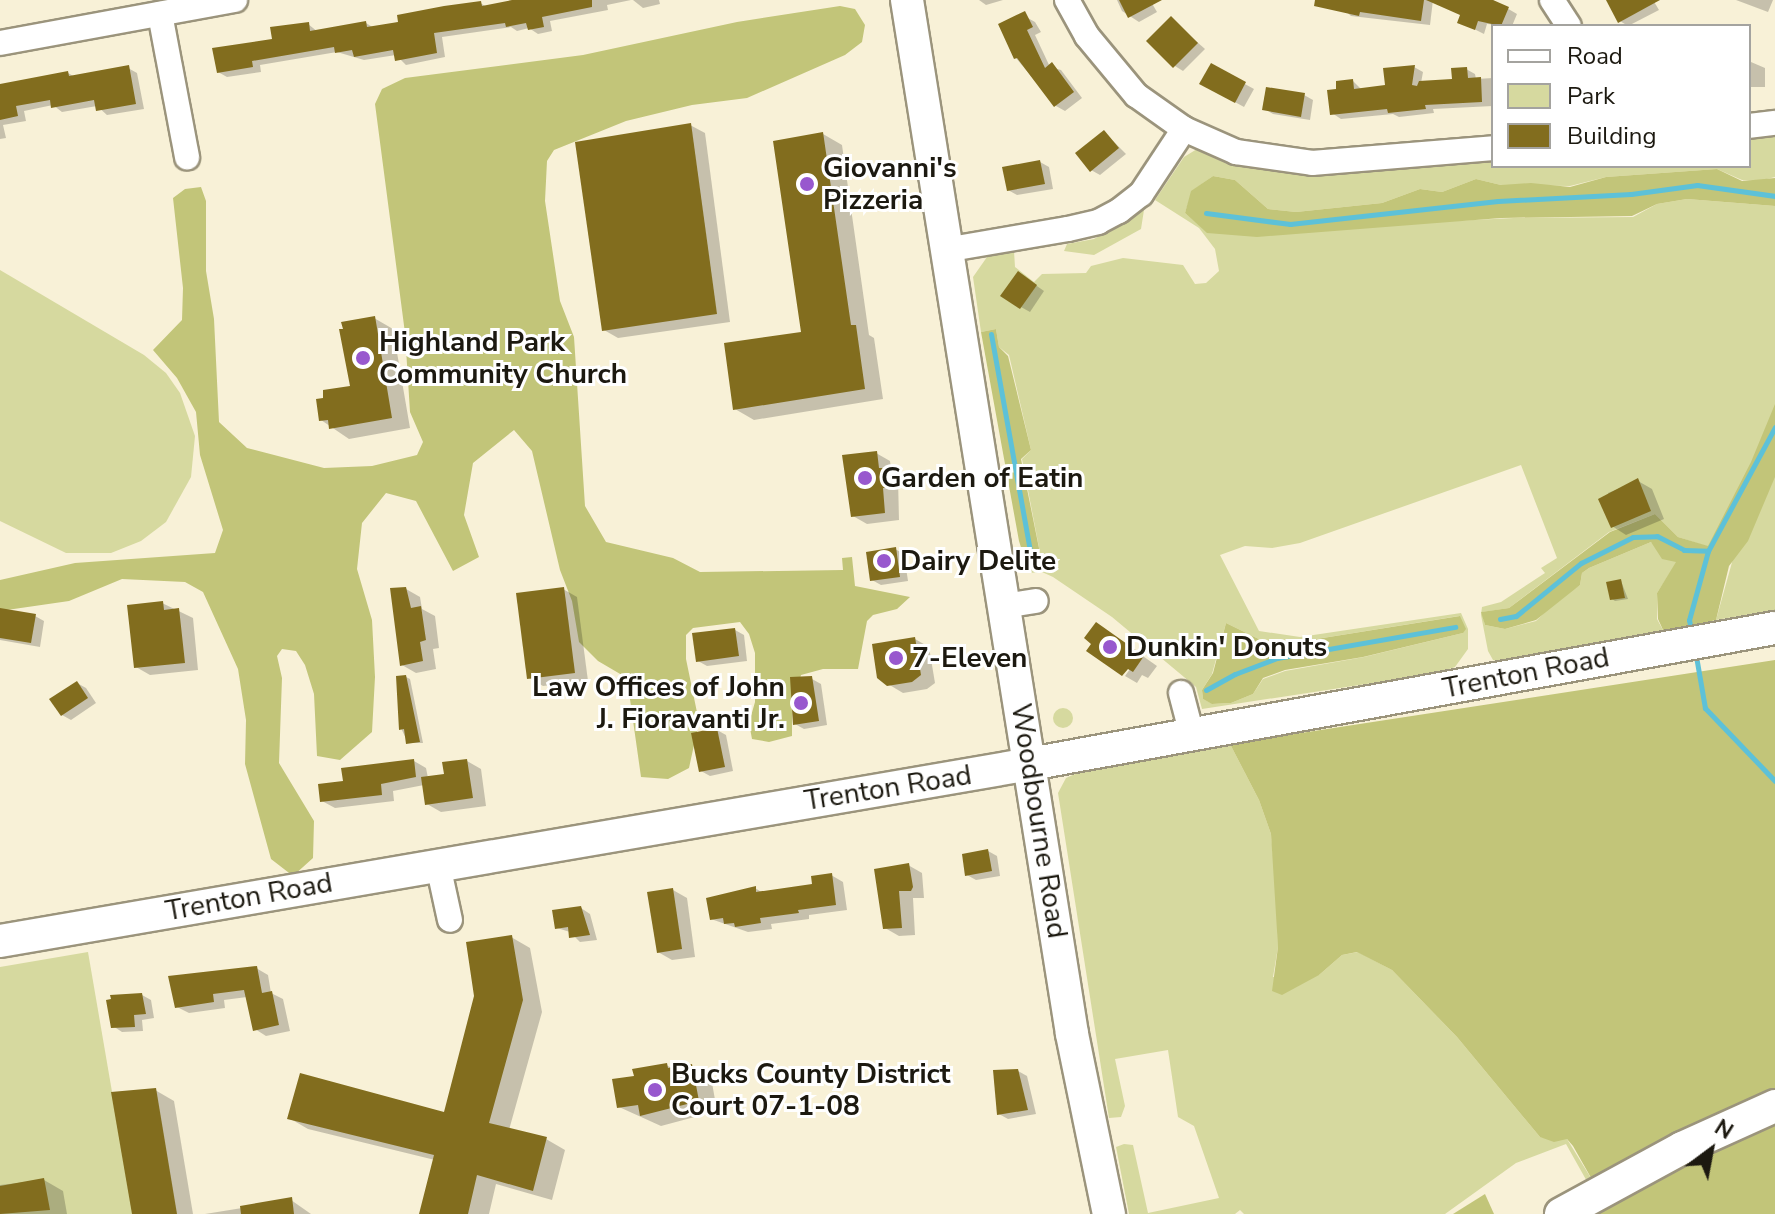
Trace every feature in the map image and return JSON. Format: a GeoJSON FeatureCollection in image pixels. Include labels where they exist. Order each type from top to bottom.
{"type":"FeatureCollection","features":[{"type":"Feature","properties":{"kind":"main road","name":"Woodbourne Road"},"geometry":{"type":"LineString","coordinates":[[907,0],[1072,1034],[1109,1214]]}},
{"type":"Feature","properties":{"kind":"main road","name":"Trenton Road"},"geometry":{"type":"LineString","coordinates":[[0,941],[1030,764],[1775,628]]}},
{"type":"Feature","properties":{"kind":"main road"},"geometry":{"type":"LineString","coordinates":[[1561,1214],[1682,1148],[1775,1106]]}},
{"type":"Feature","properties":{"kind":"street"},"geometry":{"type":"LineString","coordinates":[[0,43],[235,0]]}},
{"type":"Feature","properties":{"kind":"street"},"geometry":{"type":"LineString","coordinates":[[1067,0],[1112,70],[1136,95],[1184,129],[1236,152],[1312,163],[1491,148]]}},
{"type":"Feature","properties":{"kind":"street"},"geometry":{"type":"LineString","coordinates":[[1552,0],[1568,24]]}},
{"type":"Feature","properties":{"kind":"street"},"geometry":{"type":"LineString","coordinates":[[160,14],[187,157]]}},
{"type":"Feature","properties":{"kind":"street"},"geometry":{"type":"LineString","coordinates":[[1751,126],[1775,123]]}},
{"type":"Feature","properties":{"kind":"street"},"geometry":{"type":"LineString","coordinates":[[945,250],[1098,222],[1141,194],[1184,129]]}},
{"type":"Feature","properties":{"kind":"street"},"geometry":{"type":"LineString","coordinates":[[1004,606],[1036,601]]}},
{"type":"Feature","properties":{"kind":"street"},"geometry":{"type":"LineString","coordinates":[[1181,693],[1192,735]]}},
{"type":"Feature","properties":{"kind":"street"},"geometry":{"type":"LineString","coordinates":[[438,865],[450,920]]}},
{"type":"Feature","properties":{"kind":"green space"},"geometry":{"type":"Polygon","coordinates":[[[840,6],[855,9],[865,25],[862,42],[845,55],[747,98],[692,105],[626,121],[554,150],[547,161],[545,201],[560,301],[574,337],[585,506],[606,542],[673,558],[700,572],[843,570],[842,558],[852,557],[855,586],[910,597],[897,609],[873,615],[867,621],[858,669],[823,669],[801,675],[792,707],[792,736],[769,742],[752,739],[749,723],[755,702],[755,653],[749,634],[740,622],[693,628],[686,635],[686,659],[699,722],[689,768],[668,779],[641,777],[627,678],[598,661],[579,642],[572,601],[560,570],[532,451],[514,430],[473,463],[464,515],[479,557],[453,571],[416,501],[386,493],[362,523],[357,569],[372,620],[375,677],[372,732],[340,760],[317,756],[314,694],[305,665],[296,651],[282,649],[277,656],[282,678],[279,763],[314,821],[313,858],[293,876],[271,859],[245,764],[246,720],[238,669],[203,592],[185,582],[122,579],[69,601],[0,611],[0,580],[75,563],[215,553],[223,530],[200,455],[196,412],[177,378],[153,350],[182,320],[183,288],[173,198],[185,189],[201,187],[206,201],[206,271],[214,319],[219,422],[247,448],[324,468],[372,466],[417,455],[423,442],[410,412],[405,333],[375,104],[382,89],[405,78],[583,55],[737,22],[840,6]]]}},
{"type":"Feature","properties":{"kind":"green space"},"geometry":{"type":"Polygon","coordinates":[[[1775,132],[1775,177],[1759,181],[1742,180],[1717,169],[1606,177],[1570,186],[1501,185],[1476,179],[1442,192],[1420,189],[1382,203],[1296,212],[1268,209],[1235,180],[1213,176],[1192,191],[1185,213],[1208,233],[1514,218],[1633,217],[1657,204],[1687,199],[1775,206],[1775,610],[1716,620],[1734,555],[1678,537],[1655,514],[1609,532],[1509,608],[1482,612],[1485,625],[1505,629],[1536,621],[1556,601],[1580,585],[1582,573],[1589,568],[1651,542],[1677,562],[1657,593],[1657,619],[1664,632],[1502,662],[1493,660],[1488,651],[1481,615],[1482,607],[1501,602],[1545,573],[1541,568],[1557,558],[1521,465],[1300,543],[1272,548],[1245,546],[1220,555],[1259,631],[1300,637],[1461,613],[1468,629],[1468,649],[1455,667],[1438,673],[1202,709],[1196,687],[1112,617],[1053,577],[1042,572],[1029,573],[1042,563],[1022,459],[1031,450],[1009,355],[999,347],[996,329],[981,332],[973,277],[987,257],[1014,251],[1015,267],[1034,282],[1042,274],[1086,273],[1091,266],[1123,258],[1183,265],[1195,284],[1206,283],[1219,271],[1215,249],[1199,228],[1155,200],[1184,157],[1197,149],[1491,157],[1491,168],[1751,168],[1751,135],[1775,132]],[[1459,616],[1273,646],[1226,623],[1212,674],[1202,690],[1203,699],[1213,704],[1231,703],[1253,694],[1263,679],[1285,671],[1364,657],[1463,633],[1459,616]]]}},
{"type":"Feature","properties":{"kind":"green space"},"geometry":{"type":"Polygon","coordinates":[[[1717,169],[1742,181],[1775,178],[1775,206],[1687,199],[1657,204],[1632,216],[1501,218],[1257,237],[1207,233],[1185,213],[1191,191],[1213,176],[1235,180],[1268,209],[1296,212],[1382,203],[1420,189],[1442,192],[1476,179],[1501,185],[1531,183],[1570,187],[1606,177],[1717,169]]]}},
{"type":"Feature","properties":{"kind":"green space"},"geometry":{"type":"Polygon","coordinates":[[[1144,210],[1141,229],[1094,255],[1064,251],[1067,244],[1094,239],[1144,210]]]}},
{"type":"Feature","properties":{"kind":"green space"},"geometry":{"type":"Polygon","coordinates":[[[0,270],[144,355],[166,373],[180,393],[195,436],[191,477],[166,522],[141,541],[111,553],[66,553],[0,521],[0,270]]]}},
{"type":"Feature","properties":{"kind":"green space"},"geometry":{"type":"Polygon","coordinates":[[[996,329],[999,347],[1008,356],[1031,450],[1021,459],[1042,563],[1029,573],[1019,541],[981,332],[996,329]]]}},
{"type":"Feature","properties":{"kind":"green space"},"geometry":{"type":"Polygon","coordinates":[[[1775,404],[1775,477],[1748,541],[1729,566],[1716,620],[1664,632],[1658,619],[1657,593],[1676,562],[1662,559],[1651,542],[1589,568],[1582,573],[1580,585],[1536,620],[1505,629],[1485,625],[1481,612],[1509,608],[1610,532],[1655,514],[1678,537],[1708,546],[1751,462],[1775,404]]]}},
{"type":"Feature","properties":{"kind":"green space"},"geometry":{"type":"Polygon","coordinates":[[[1460,616],[1466,629],[1463,633],[1363,657],[1285,670],[1263,678],[1253,694],[1231,703],[1212,704],[1203,699],[1202,690],[1213,673],[1226,623],[1273,646],[1460,616]]]}},
{"type":"Feature","properties":{"kind":"green space"},"geometry":{"type":"Polygon","coordinates":[[[1775,660],[1775,1214],[1583,1214],[1594,1183],[1573,1146],[1567,1139],[1554,1142],[1540,1137],[1457,1037],[1392,970],[1357,952],[1342,955],[1319,975],[1282,995],[1272,991],[1278,947],[1271,834],[1259,800],[1230,744],[1775,660]]]}},
{"type":"Feature","properties":{"kind":"green space"},"geometry":{"type":"Polygon","coordinates":[[[1063,708],[1070,711],[1073,718],[1070,725],[1063,728],[1056,725],[1053,718],[1056,711],[1063,708]]]}},
{"type":"Feature","properties":{"kind":"green space"},"geometry":{"type":"Polygon","coordinates":[[[1230,744],[1259,800],[1271,834],[1278,947],[1273,977],[1319,975],[1342,955],[1358,952],[1392,970],[1457,1037],[1540,1137],[1567,1139],[1594,1183],[1589,1185],[1566,1144],[1516,1163],[1445,1214],[1244,1214],[1240,1210],[1235,1214],[1129,1214],[1116,1147],[1124,1144],[1133,1145],[1148,1213],[1219,1198],[1194,1126],[1178,1117],[1168,1050],[1115,1059],[1125,1106],[1121,1117],[1109,1118],[1058,793],[1066,778],[1075,774],[1230,744]]]}},
{"type":"Feature","properties":{"kind":"green space"},"geometry":{"type":"Polygon","coordinates":[[[88,952],[133,1214],[0,1214],[0,967],[88,952]]]}},
{"type":"Feature","properties":{"kind":"green space"},"geometry":{"type":"Polygon","coordinates":[[[1485,1194],[1494,1214],[1453,1214],[1485,1194]]]}},
{"type":"Feature","properties":{"kind":"building"},"geometry":{"type":"Polygon","coordinates":[[[512,0],[592,0],[592,7],[542,17],[544,27],[528,30],[526,23],[506,27],[505,23],[434,33],[437,53],[395,61],[393,50],[354,57],[352,50],[335,53],[334,47],[252,61],[253,67],[217,73],[212,48],[272,39],[270,27],[309,22],[310,31],[366,21],[367,27],[398,22],[397,15],[444,6],[481,1],[482,6],[512,0]]]}},
{"type":"Feature","properties":{"kind":"building"},"geometry":{"type":"Polygon","coordinates":[[[1119,0],[1162,0],[1128,18],[1119,0]]]}},
{"type":"Feature","properties":{"kind":"building"},"geometry":{"type":"Polygon","coordinates":[[[1315,0],[1424,0],[1421,21],[1360,12],[1359,16],[1314,6],[1315,0]]]}},
{"type":"Feature","properties":{"kind":"building"},"geometry":{"type":"Polygon","coordinates":[[[1426,0],[1493,0],[1509,7],[1502,24],[1478,21],[1475,30],[1457,23],[1460,15],[1426,0]]]}},
{"type":"Feature","properties":{"kind":"building"},"geometry":{"type":"Polygon","coordinates":[[[1606,0],[1660,0],[1618,23],[1606,0]]]}},
{"type":"Feature","properties":{"kind":"building"},"geometry":{"type":"Polygon","coordinates":[[[1025,11],[1033,27],[1027,30],[1045,68],[1052,62],[1074,92],[1054,107],[1017,58],[1014,59],[998,24],[1025,11]]]}},
{"type":"Feature","properties":{"kind":"building"},"geometry":{"type":"Polygon","coordinates":[[[1171,16],[1198,43],[1173,68],[1146,41],[1171,16]]]}},
{"type":"Feature","properties":{"kind":"building"},"geometry":{"type":"Polygon","coordinates":[[[1211,63],[1246,82],[1235,103],[1199,84],[1211,63]]]}},
{"type":"Feature","properties":{"kind":"building"},"geometry":{"type":"Polygon","coordinates":[[[129,65],[136,104],[96,111],[94,100],[51,108],[50,100],[16,106],[18,116],[0,120],[0,84],[68,71],[69,76],[129,65]]]}},
{"type":"Feature","properties":{"kind":"building"},"geometry":{"type":"Polygon","coordinates":[[[1415,65],[1412,85],[1417,86],[1419,81],[1452,79],[1451,68],[1467,67],[1468,78],[1481,77],[1482,102],[1425,105],[1426,109],[1388,113],[1387,109],[1330,115],[1327,90],[1336,89],[1336,81],[1353,79],[1354,89],[1385,85],[1383,68],[1415,65]]]}},
{"type":"Feature","properties":{"kind":"building"},"geometry":{"type":"Polygon","coordinates":[[[1266,87],[1305,93],[1301,117],[1262,110],[1266,87]]]}},
{"type":"Feature","properties":{"kind":"building"},"geometry":{"type":"Polygon","coordinates":[[[691,123],[717,314],[602,331],[575,142],[691,123]]]}},
{"type":"Feature","properties":{"kind":"building"},"geometry":{"type":"Polygon","coordinates":[[[1104,130],[1119,148],[1090,172],[1075,153],[1104,130]]]}},
{"type":"Feature","properties":{"kind":"building"},"geometry":{"type":"Polygon","coordinates":[[[823,132],[851,325],[856,325],[865,389],[733,410],[724,343],[801,332],[773,141],[823,132]]]}},
{"type":"Feature","properties":{"kind":"building"},"geometry":{"type":"Polygon","coordinates":[[[1040,160],[1045,184],[1007,191],[1002,167],[1040,160]]]}},
{"type":"Feature","properties":{"kind":"building"},"geometry":{"type":"Polygon","coordinates":[[[1018,271],[1037,285],[1020,309],[1000,296],[1018,271]]]}},
{"type":"Feature","properties":{"kind":"building","name":"Highland Park Community Church"},"geometry":{"type":"Polygon","coordinates":[[[375,316],[392,418],[329,429],[328,420],[319,421],[316,399],[323,398],[323,390],[350,386],[339,329],[343,329],[341,322],[375,316]]]}},
{"type":"Feature","properties":{"kind":"building","name":"Garden of Eatin"},"geometry":{"type":"Polygon","coordinates":[[[877,451],[879,468],[884,468],[887,488],[883,488],[885,513],[851,517],[842,455],[877,451]]]}},
{"type":"Feature","properties":{"kind":"building"},"geometry":{"type":"Polygon","coordinates":[[[1638,478],[1651,511],[1611,528],[1598,499],[1638,478]]]}},
{"type":"Feature","properties":{"kind":"building","name":"Dairy Delite"},"geometry":{"type":"Polygon","coordinates":[[[896,547],[900,577],[870,581],[866,552],[896,547]]]}},
{"type":"Feature","properties":{"kind":"building"},"geometry":{"type":"Polygon","coordinates":[[[1621,579],[1625,598],[1610,600],[1606,582],[1621,579]]]}},
{"type":"Feature","properties":{"kind":"building"},"geometry":{"type":"Polygon","coordinates":[[[406,587],[411,608],[421,606],[426,640],[420,642],[423,661],[400,666],[390,588],[406,587]]]}},
{"type":"Feature","properties":{"kind":"building"},"geometry":{"type":"Polygon","coordinates":[[[564,587],[575,673],[527,679],[516,593],[564,587]]]}},
{"type":"Feature","properties":{"kind":"building"},"geometry":{"type":"Polygon","coordinates":[[[163,601],[164,610],[179,608],[185,663],[134,668],[127,605],[163,601]]]}},
{"type":"Feature","properties":{"kind":"building"},"geometry":{"type":"Polygon","coordinates":[[[0,608],[36,614],[31,643],[0,638],[0,608]]]}},
{"type":"Feature","properties":{"kind":"building","name":"Dunkin' Donuts"},"geometry":{"type":"Polygon","coordinates":[[[1096,622],[1144,656],[1133,672],[1128,669],[1122,676],[1086,651],[1091,644],[1084,638],[1096,622]]]}},
{"type":"Feature","properties":{"kind":"building"},"geometry":{"type":"Polygon","coordinates":[[[735,628],[739,656],[696,662],[692,633],[735,628]]]}},
{"type":"Feature","properties":{"kind":"building","name":"7-Eleven"},"geometry":{"type":"Polygon","coordinates":[[[915,637],[921,675],[912,682],[887,686],[877,678],[872,644],[915,637]]]}},
{"type":"Feature","properties":{"kind":"building"},"geometry":{"type":"Polygon","coordinates":[[[406,675],[420,742],[406,744],[404,729],[399,730],[396,676],[406,675]]]}},
{"type":"Feature","properties":{"kind":"building"},"geometry":{"type":"Polygon","coordinates":[[[812,676],[819,721],[793,725],[790,677],[812,676]]]}},
{"type":"Feature","properties":{"kind":"building"},"geometry":{"type":"Polygon","coordinates":[[[77,681],[88,698],[61,716],[49,699],[77,681]]]}},
{"type":"Feature","properties":{"kind":"building"},"geometry":{"type":"Polygon","coordinates":[[[717,728],[725,767],[699,772],[691,733],[717,728]]]}},
{"type":"Feature","properties":{"kind":"building"},"geometry":{"type":"Polygon","coordinates":[[[414,759],[416,777],[381,784],[382,795],[320,802],[318,784],[343,781],[341,768],[414,759]]]}},
{"type":"Feature","properties":{"kind":"building"},"geometry":{"type":"Polygon","coordinates":[[[467,759],[473,798],[425,805],[421,777],[444,774],[442,762],[467,759]]]}},
{"type":"Feature","properties":{"kind":"building"},"geometry":{"type":"Polygon","coordinates":[[[988,849],[992,871],[965,876],[962,854],[988,849]]]}},
{"type":"Feature","properties":{"kind":"building"},"geometry":{"type":"Polygon","coordinates":[[[909,863],[913,887],[911,891],[899,891],[902,928],[883,929],[874,869],[909,863]]]}},
{"type":"Feature","properties":{"kind":"building"},"geometry":{"type":"Polygon","coordinates":[[[832,873],[836,905],[760,918],[761,923],[735,927],[734,923],[724,924],[723,918],[710,920],[706,898],[756,886],[756,892],[812,884],[811,876],[832,873]]]}},
{"type":"Feature","properties":{"kind":"building"},"geometry":{"type":"Polygon","coordinates":[[[673,888],[682,949],[657,953],[647,892],[673,888]]]}},
{"type":"Feature","properties":{"kind":"building"},"geometry":{"type":"Polygon","coordinates":[[[581,906],[590,935],[569,938],[568,927],[555,929],[552,910],[581,906]]]}},
{"type":"Feature","properties":{"kind":"building"},"geometry":{"type":"Polygon","coordinates":[[[512,935],[523,1000],[489,1123],[547,1137],[533,1191],[477,1175],[468,1214],[419,1214],[434,1155],[287,1119],[300,1073],[444,1112],[474,996],[466,942],[512,935]]]}},
{"type":"Feature","properties":{"kind":"building"},"geometry":{"type":"Polygon","coordinates":[[[257,966],[262,993],[272,991],[279,1025],[253,1031],[244,990],[213,994],[214,1002],[175,1008],[168,976],[257,966]]]}},
{"type":"Feature","properties":{"kind":"building"},"geometry":{"type":"Polygon","coordinates":[[[142,993],[146,1014],[134,1015],[135,1027],[111,1028],[106,1000],[111,999],[110,995],[142,993]]]}},
{"type":"Feature","properties":{"kind":"building","name":"Bucks County District Court 07-1-08"},"geometry":{"type":"Polygon","coordinates":[[[667,1063],[668,1068],[692,1064],[699,1101],[640,1116],[638,1105],[617,1108],[612,1079],[634,1076],[632,1069],[667,1063]]]}},
{"type":"Feature","properties":{"kind":"building"},"geometry":{"type":"Polygon","coordinates":[[[1018,1069],[1028,1110],[997,1115],[993,1070],[1018,1069]]]}},
{"type":"Feature","properties":{"kind":"building"},"geometry":{"type":"Polygon","coordinates":[[[156,1088],[177,1214],[132,1214],[111,1092],[156,1088]]]}},
{"type":"Feature","properties":{"kind":"building"},"geometry":{"type":"Polygon","coordinates":[[[44,1178],[50,1210],[0,1214],[0,1186],[44,1178]]]}},
{"type":"Feature","properties":{"kind":"building"},"geometry":{"type":"Polygon","coordinates":[[[292,1197],[294,1214],[241,1214],[240,1206],[292,1197]]]}},
{"type":"Feature","properties":{"kind":"waterway"},"geometry":{"type":"LineString","coordinates":[[1206,213],[1290,224],[1498,201],[1631,194],[1697,185],[1775,196]]}},
{"type":"Feature","properties":{"kind":"waterway"},"geometry":{"type":"LineString","coordinates":[[991,334],[1032,563]]}},
{"type":"Feature","properties":{"kind":"waterway"},"geometry":{"type":"LineString","coordinates":[[1692,634],[1689,620],[1708,551],[1775,427]]}},
{"type":"Feature","properties":{"kind":"waterway"},"geometry":{"type":"LineString","coordinates":[[1500,619],[1516,616],[1581,563],[1633,537],[1657,536],[1684,550],[1708,551]]}},
{"type":"Feature","properties":{"kind":"waterway"},"geometry":{"type":"LineString","coordinates":[[1206,690],[1235,674],[1277,658],[1455,627]]}},
{"type":"Feature","properties":{"kind":"waterway"},"geometry":{"type":"LineString","coordinates":[[1696,656],[1705,708],[1775,781]]}},
{"type":"Feature","properties":{"kind":"place","name":"Giovanni's Pizzeria"},"geometry":{"type":"Point","coordinates":[807,184]}},
{"type":"Feature","properties":{"kind":"place","name":"Highland Park Community Church"},"geometry":{"type":"Point","coordinates":[363,358]}},
{"type":"Feature","properties":{"kind":"place","name":"Garden of Eatin"},"geometry":{"type":"Point","coordinates":[865,478]}},
{"type":"Feature","properties":{"kind":"place","name":"Dairy Delite"},"geometry":{"type":"Point","coordinates":[884,561]}},
{"type":"Feature","properties":{"kind":"place","name":"Dunkin' Donuts"},"geometry":{"type":"Point","coordinates":[1110,647]}},
{"type":"Feature","properties":{"kind":"place","name":"7-Eleven"},"geometry":{"type":"Point","coordinates":[896,658]}},
{"type":"Feature","properties":{"kind":"place","name":"Law Offices of John J. Fioravanti Jr."},"geometry":{"type":"Point","coordinates":[801,703]}},
{"type":"Feature","properties":{"kind":"place","name":"Bucks County District Court 07-1-08"},"geometry":{"type":"Point","coordinates":[655,1090]}}]}
